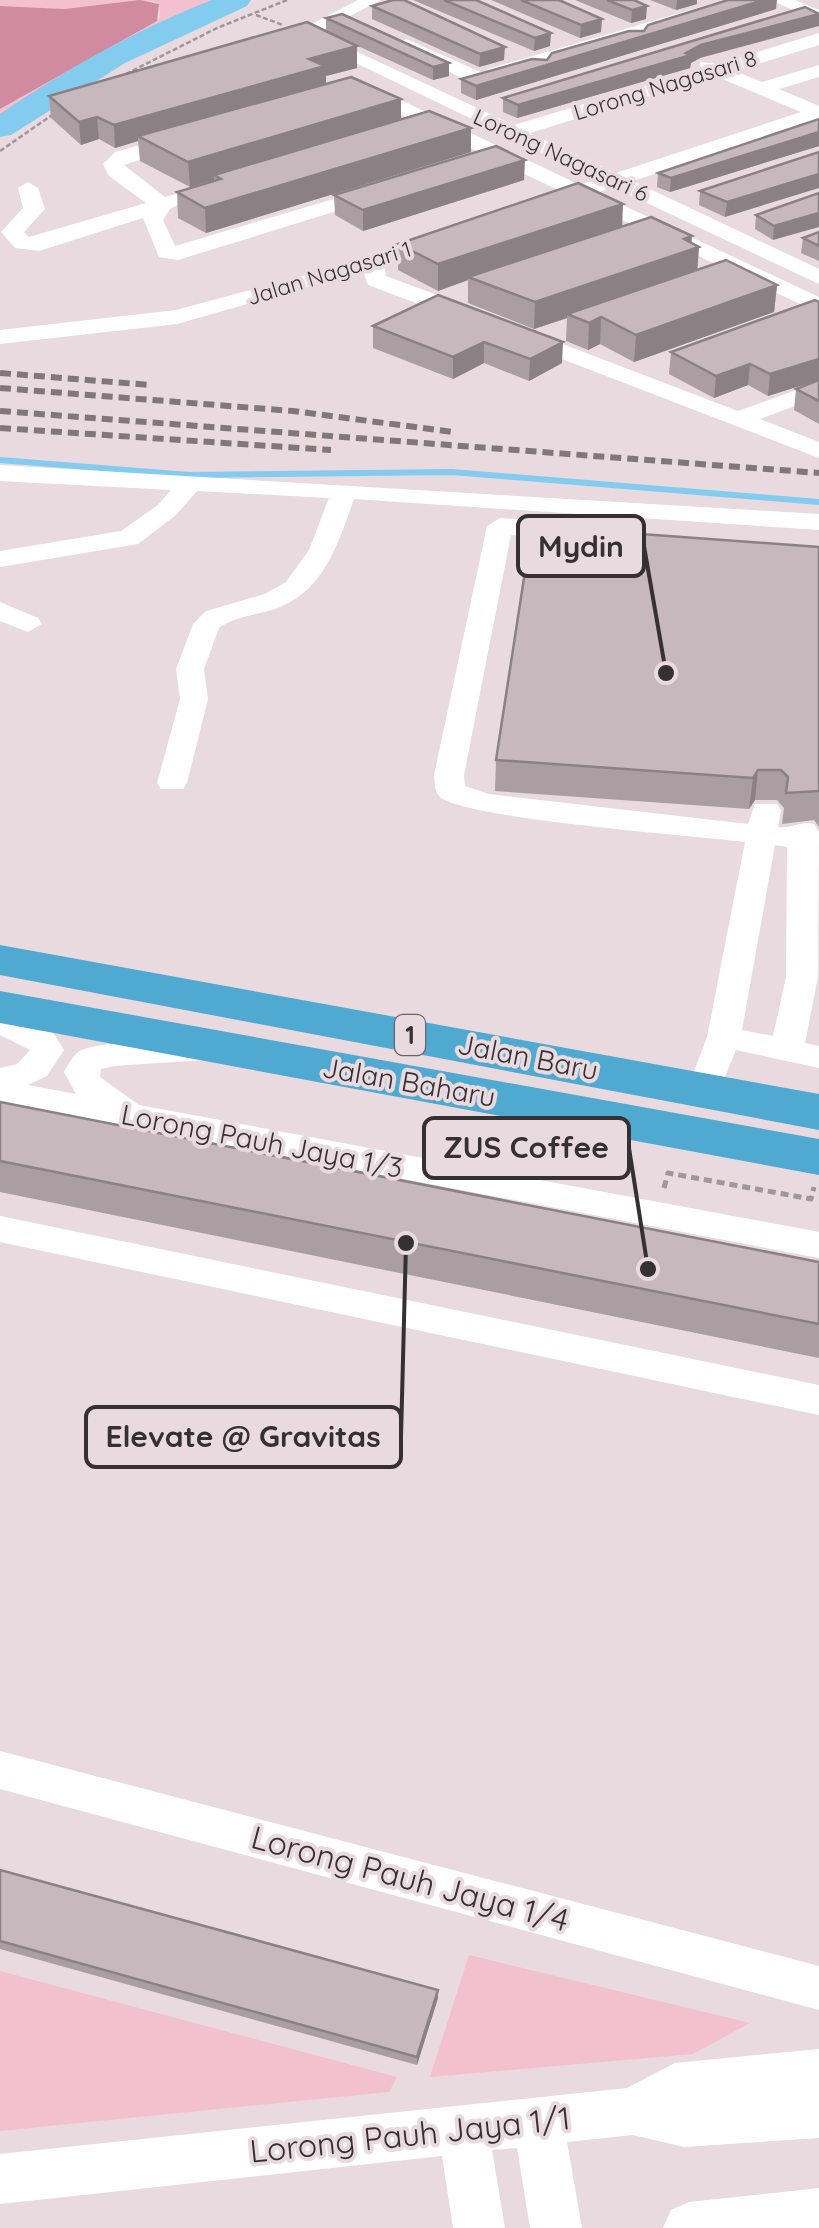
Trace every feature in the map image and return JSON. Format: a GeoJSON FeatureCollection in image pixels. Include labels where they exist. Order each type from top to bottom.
{"type":"FeatureCollection","features":[{"type":"Feature","properties":{"kind":"highway","name":"Jalan Baru"},"geometry":{"type":"LineString","coordinates":[[0,960],[819,1112]]}},
{"type":"Feature","properties":{"kind":"highway","name":"Jalan Baharu"},"geometry":{"type":"LineString","coordinates":[[0,1008],[226,1050],[815,1178]]}},
{"type":"Feature","properties":{"kind":"street"},"geometry":{"type":"LineString","coordinates":[[303,33],[349,19],[372,0]]}},
{"type":"Feature","properties":{"kind":"street"},"geometry":{"type":"LineString","coordinates":[[428,92],[629,34],[711,4],[744,0]]}},
{"type":"Feature","properties":{"kind":"street"},"geometry":{"type":"LineString","coordinates":[[779,0],[812,13]]}},
{"type":"Feature","properties":{"kind":"street"},"geometry":{"type":"LineString","coordinates":[[641,7],[674,20]]}},
{"type":"Feature","properties":{"kind":"street"},"geometry":{"type":"LineString","coordinates":[[766,22],[812,13]]}},
{"type":"Feature","properties":{"kind":"street"},"geometry":{"type":"LineString","coordinates":[[597,20],[657,46]]}},
{"type":"Feature","properties":{"kind":"street","name":"Lorong Nagasari 6"},"geometry":{"type":"LineString","coordinates":[[303,33],[819,277]]}},
{"type":"Feature","properties":{"kind":"street"},"geometry":{"type":"LineString","coordinates":[[546,34],[579,48]]}},
{"type":"Feature","properties":{"kind":"street"},"geometry":{"type":"LineString","coordinates":[[392,38],[478,78]]}},
{"type":"Feature","properties":{"kind":"street","name":"Lorong Nagasari 8"},"geometry":{"type":"LineString","coordinates":[[512,132],[819,39]]}},
{"type":"Feature","properties":{"kind":"street"},"geometry":{"type":"LineString","coordinates":[[498,46],[560,74]]}},
{"type":"Feature","properties":{"kind":"street"},"geometry":{"type":"LineString","coordinates":[[686,58],[819,113]]}},
{"type":"Feature","properties":{"kind":"street"},"geometry":{"type":"LineString","coordinates":[[760,89],[819,71]]}},
{"type":"Feature","properties":{"kind":"street"},"geometry":{"type":"LineString","coordinates":[[588,86],[618,100]]}},
{"type":"Feature","properties":{"kind":"street"},"geometry":{"type":"LineString","coordinates":[[331,96],[350,91],[373,94],[817,303]]}},
{"type":"Feature","properties":{"kind":"street"},"geometry":{"type":"LineString","coordinates":[[469,112],[504,101]]}},
{"type":"Feature","properties":{"kind":"street"},"geometry":{"type":"LineString","coordinates":[[523,211],[819,113]]}},
{"type":"Feature","properties":{"kind":"street"},"geometry":{"type":"LineString","coordinates":[[399,134],[436,124]]}},
{"type":"Feature","properties":{"kind":"street"},"geometry":{"type":"LineString","coordinates":[[162,204],[116,172],[114,149],[196,126]]}},
{"type":"Feature","properties":{"kind":"street"},"geometry":{"type":"LineString","coordinates":[[461,166],[499,154]]}},
{"type":"Feature","properties":{"kind":"street"},"geometry":{"type":"LineString","coordinates":[[162,204],[152,220],[167,252],[178,253],[404,184]]}},
{"type":"Feature","properties":{"kind":"street"},"geometry":{"type":"LineString","coordinates":[[28,188],[34,209],[12,232],[23,243],[39,244],[199,194]]}},
{"type":"Feature","properties":{"kind":"street"},"geometry":{"type":"LineString","coordinates":[[666,205],[700,194]]}},
{"type":"Feature","properties":{"kind":"street"},"geometry":{"type":"LineString","coordinates":[[720,230],[753,219]]}},
{"type":"Feature","properties":{"kind":"street"},"geometry":{"type":"LineString","coordinates":[[621,241],[658,229]]}},
{"type":"Feature","properties":{"kind":"street","name":"Jalan Nagasari 1"},"geometry":{"type":"LineString","coordinates":[[0,337],[177,317],[466,230]]}},
{"type":"Feature","properties":{"kind":"street"},"geometry":{"type":"LineString","coordinates":[[768,253],[802,241]]}},
{"type":"Feature","properties":{"kind":"street"},"geometry":{"type":"LineString","coordinates":[[372,261],[376,280],[819,451]]}},
{"type":"Feature","properties":{"kind":"street"},"geometry":{"type":"LineString","coordinates":[[704,282],[742,269]]}},
{"type":"Feature","properties":{"kind":"street"},"geometry":{"type":"LineString","coordinates":[[436,303],[473,290]]}},
{"type":"Feature","properties":{"kind":"street"},"geometry":{"type":"LineString","coordinates":[[784,319],[817,303]]}},
{"type":"Feature","properties":{"kind":"street"},"geometry":{"type":"LineString","coordinates":[[535,340],[572,327]]}},
{"type":"Feature","properties":{"kind":"street"},"geometry":{"type":"LineString","coordinates":[[629,376],[664,363]]}},
{"type":"Feature","properties":{"kind":"street"},"geometry":{"type":"LineString","coordinates":[[741,418],[819,388]]}},
{"type":"Feature","properties":{"kind":"street"},"geometry":{"type":"LineString","coordinates":[[0,474],[344,491],[819,522]]}},
{"type":"Feature","properties":{"kind":"street"},"geometry":{"type":"LineString","coordinates":[[0,559],[129,538],[167,510],[190,483]]}},
{"type":"Feature","properties":{"kind":"street"},"geometry":{"type":"LineString","coordinates":[[172,783],[194,699],[190,669],[207,624],[216,617],[284,595],[302,582],[312,568],[344,491]]}},
{"type":"Feature","properties":{"kind":"street"},"geometry":{"type":"LineString","coordinates":[[724,1037],[803,1053],[802,977],[809,837],[765,822],[484,803],[452,792],[449,776],[500,526],[819,548]]}},
{"type":"Feature","properties":{"kind":"street"},"geometry":{"type":"LineString","coordinates":[[0,610],[28,624]]}},
{"type":"Feature","properties":{"kind":"street"},"geometry":{"type":"LineString","coordinates":[[704,1090],[724,1037],[765,822]]}},
{"type":"Feature","properties":{"kind":"street"},"geometry":{"type":"LineString","coordinates":[[0,1022],[40,1039],[47,1050],[42,1064],[28,1073],[0,1078]]}},
{"type":"Feature","properties":{"kind":"street"},"geometry":{"type":"LineString","coordinates":[[153,1122],[104,1098],[84,1082],[81,1072],[90,1060],[114,1055],[226,1050]]}},
{"type":"Feature","properties":{"kind":"street","name":"Lorong Pauh Jaya 1/3"},"geometry":{"type":"LineString","coordinates":[[0,1091],[819,1245]]}},
{"type":"Feature","properties":{"kind":"street"},"geometry":{"type":"LineString","coordinates":[[0,1229],[819,1400]]}},
{"type":"Feature","properties":{"kind":"street","name":"Lorong Pauh Jaya 1/4"},"geometry":{"type":"LineString","coordinates":[[0,1770],[819,1988]]}},
{"type":"Feature","properties":{"kind":"street"},"geometry":{"type":"LineString","coordinates":[[633,2111],[676,2087],[819,2072]]}},
{"type":"Feature","properties":{"kind":"street","name":"Lorong Pauh Jaya 1/1"},"geometry":{"type":"LineString","coordinates":[[0,2179],[633,2111],[684,2123],[819,2114]]}},
{"type":"Feature","properties":{"kind":"street"},"geometry":{"type":"LineString","coordinates":[[538,2122],[556,2228]]}},
{"type":"Feature","properties":{"kind":"street"},"geometry":{"type":"LineString","coordinates":[[463,2130],[479,2228]]}},
{"type":"Feature","properties":{"kind":"street"},"geometry":{"type":"LineString","coordinates":[[689,2228],[819,2214]]}},
{"type":"Feature","properties":{"kind":"path"},"geometry":{"type":"LineString","coordinates":[[118,79],[184,44],[287,0]]}},
{"type":"Feature","properties":{"kind":"path"},"geometry":{"type":"LineString","coordinates":[[254,14],[303,33]]}},
{"type":"Feature","properties":{"kind":"path"},"geometry":{"type":"LineString","coordinates":[[0,151],[68,106]]}},
{"type":"Feature","properties":{"kind":"path"},"geometry":{"type":"LineString","coordinates":[[664,1189],[668,1173],[737,1183],[815,1178]]}},
{"type":"Feature","properties":{"kind":"shaded area"},"geometry":{"type":"Polygon","coordinates":[[[0,0],[210,0],[218,2],[175,19],[0,124],[0,109],[160,18],[159,4],[153,1],[65,9],[0,6],[0,0]]]}},
{"type":"Feature","properties":{"kind":"shaded area"},"geometry":{"type":"Polygon","coordinates":[[[140,0],[159,4],[157,21],[0,109],[0,6],[65,9],[140,0]]]}},
{"type":"Feature","properties":{"kind":"shaded area"},"geometry":{"type":"Polygon","coordinates":[[[469,1955],[750,2023],[693,2054],[430,2077],[469,1955]]]}},
{"type":"Feature","properties":{"kind":"shaded area"},"geometry":{"type":"Polygon","coordinates":[[[0,1971],[397,2077],[389,2092],[0,2131],[0,1971]]]}},
{"type":"Feature","properties":{"kind":"building"},"geometry":{"type":"Polygon","coordinates":[[[404,0],[505,47],[480,54],[372,6],[404,0]]]}},
{"type":"Feature","properties":{"kind":"building"},"geometry":{"type":"Polygon","coordinates":[[[444,0],[476,0],[551,33],[535,38],[444,0]]]}},
{"type":"Feature","properties":{"kind":"building"},"geometry":{"type":"Polygon","coordinates":[[[521,0],[559,0],[602,19],[581,25],[521,0]]]}},
{"type":"Feature","properties":{"kind":"building"},"geometry":{"type":"Polygon","coordinates":[[[607,0],[634,0],[647,6],[632,10],[607,0]]]}},
{"type":"Feature","properties":{"kind":"building"},"geometry":{"type":"Polygon","coordinates":[[[728,0],[764,0],[476,86],[461,79],[532,59],[547,60],[552,53],[629,31],[644,31],[648,25],[728,0]]]}},
{"type":"Feature","properties":{"kind":"building"},"geometry":{"type":"Polygon","coordinates":[[[805,7],[819,14],[701,45],[686,53],[691,55],[518,105],[503,98],[805,7]]]}},
{"type":"Feature","properties":{"kind":"building"},"geometry":{"type":"Polygon","coordinates":[[[342,14],[449,63],[433,67],[326,18],[342,14]]]}},
{"type":"Feature","properties":{"kind":"building"},"geometry":{"type":"Polygon","coordinates":[[[307,22],[357,46],[309,59],[325,66],[114,125],[97,117],[79,122],[49,96],[307,22]]]}},
{"type":"Feature","properties":{"kind":"building"},"geometry":{"type":"Polygon","coordinates":[[[351,77],[401,99],[188,162],[138,136],[351,77]]]}},
{"type":"Feature","properties":{"kind":"building"},"geometry":{"type":"Polygon","coordinates":[[[429,111],[471,128],[205,208],[177,192],[221,179],[214,175],[429,111]]]}},
{"type":"Feature","properties":{"kind":"building"},"geometry":{"type":"Polygon","coordinates":[[[819,119],[819,132],[671,178],[658,173],[819,119]]]}},
{"type":"Feature","properties":{"kind":"building"},"geometry":{"type":"Polygon","coordinates":[[[496,146],[525,160],[363,210],[334,195],[496,146]]]}},
{"type":"Feature","properties":{"kind":"building"},"geometry":{"type":"Polygon","coordinates":[[[819,152],[819,174],[727,202],[700,191],[819,152]]]}},
{"type":"Feature","properties":{"kind":"building"},"geometry":{"type":"Polygon","coordinates":[[[578,183],[623,204],[438,264],[398,244],[578,183]]]}},
{"type":"Feature","properties":{"kind":"building"},"geometry":{"type":"Polygon","coordinates":[[[819,193],[819,213],[774,226],[756,215],[819,193]]]}},
{"type":"Feature","properties":{"kind":"building"},"geometry":{"type":"Polygon","coordinates":[[[651,217],[692,236],[684,239],[699,247],[535,302],[468,277],[651,217]]]}},
{"type":"Feature","properties":{"kind":"building"},"geometry":{"type":"Polygon","coordinates":[[[819,232],[819,246],[803,238],[819,232]]]}},
{"type":"Feature","properties":{"kind":"building"},"geometry":{"type":"Polygon","coordinates":[[[726,260],[777,285],[636,335],[601,317],[589,323],[567,314],[726,260]]]}},
{"type":"Feature","properties":{"kind":"building"},"geometry":{"type":"Polygon","coordinates":[[[438,295],[563,342],[530,359],[484,342],[453,357],[373,326],[438,295]]]}},
{"type":"Feature","properties":{"kind":"building"},"geometry":{"type":"Polygon","coordinates":[[[815,300],[819,302],[819,359],[770,374],[750,364],[716,376],[671,352],[815,300]]]}},
{"type":"Feature","properties":{"kind":"building"},"geometry":{"type":"Polygon","coordinates":[[[819,380],[819,401],[796,389],[819,380]]]}},
{"type":"Feature","properties":{"kind":"building"},"geometry":{"type":"Polygon","coordinates":[[[532,526],[819,547],[819,791],[786,793],[788,777],[781,770],[758,770],[753,778],[496,760],[532,526]]]}},
{"type":"Feature","properties":{"kind":"building"},"geometry":{"type":"Polygon","coordinates":[[[0,1102],[819,1262],[819,1324],[0,1161],[0,1102]]]}},
{"type":"Feature","properties":{"kind":"building"},"geometry":{"type":"Polygon","coordinates":[[[0,1870],[438,1990],[417,2057],[0,1941],[0,1870]]]}},
{"type":"Feature","properties":{"kind":"waterway"},"geometry":{"type":"LineString","coordinates":[[0,128],[115,56],[237,0]]}},
{"type":"Feature","properties":{"kind":"waterway"},"geometry":{"type":"LineString","coordinates":[[0,460],[189,475],[452,472],[819,502]]}},
{"type":"Feature","properties":{"kind":"railway"},"geometry":{"type":"LineString","coordinates":[[0,373],[150,385]]}},
{"type":"Feature","properties":{"kind":"railway"},"geometry":{"type":"LineString","coordinates":[[0,388],[293,411],[453,432]]}},
{"type":"Feature","properties":{"kind":"railway"},"geometry":{"type":"LineString","coordinates":[[0,411],[819,473]]}},
{"type":"Feature","properties":{"kind":"railway"},"geometry":{"type":"LineString","coordinates":[[0,428],[331,450]]}},
{"type":"Feature","properties":{"kind":"place","name":"Mydin"},"geometry":{"type":"Point","coordinates":[666,673]}},
{"type":"Feature","properties":{"kind":"place","name":"Elevate @ Gravitas"},"geometry":{"type":"Point","coordinates":[406,1243]}},
{"type":"Feature","properties":{"kind":"place","name":"ZUS Coffee"},"geometry":{"type":"Point","coordinates":[648,1269]}}]}
